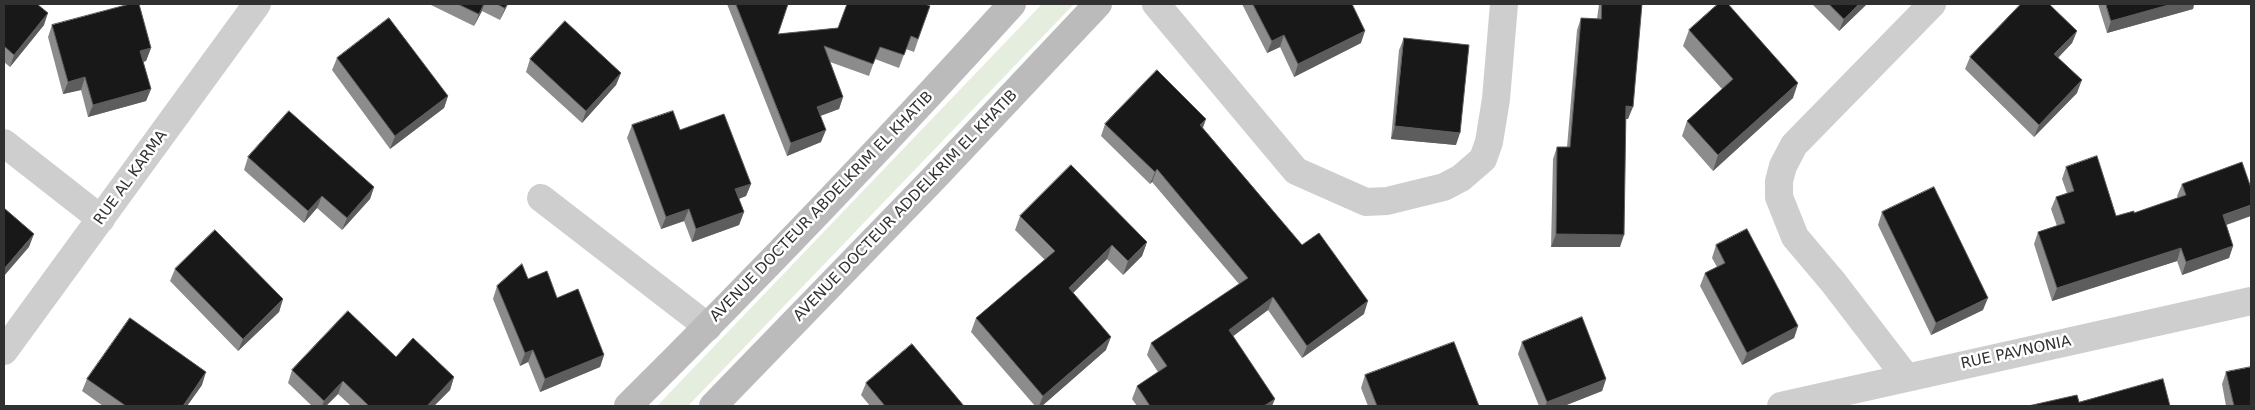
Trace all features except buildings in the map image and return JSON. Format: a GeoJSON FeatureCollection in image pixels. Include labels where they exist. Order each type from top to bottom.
{"type":"FeatureCollection","features":[{"type":"Feature","properties":{"kind":"main road","name":"AVENUE DOCTEUR ABDELKRIM EL KHATIB"},"geometry":{"type":"LineString","coordinates":[[628,406],[708,327],[900,128],[1012,4]]}},
{"type":"Feature","properties":{"kind":"main road","name":"AVENUE DOCTEUR ADDELKRIM EL KHATIB"},"geometry":{"type":"LineString","coordinates":[[713,406],[934,178],[1098,4]]}},
{"type":"Feature","properties":{"kind":"street","name":"RUE AL KARMA"},"geometry":{"type":"LineString","coordinates":[[4,351],[258,4]]}},
{"type":"Feature","properties":{"kind":"street"},"geometry":{"type":"LineString","coordinates":[[1156,4],[1296,171],[1366,202],[1387,201],[1444,187],[1461,178],[1483,159],[1489,142],[1496,99],[1504,4]]}},
{"type":"Feature","properties":{"kind":"street"},"geometry":{"type":"LineString","coordinates":[[1906,377],[1833,282],[1795,237],[1779,197],[1779,181],[1782,166],[1794,145],[1932,4]]}},
{"type":"Feature","properties":{"kind":"street"},"geometry":{"type":"LineString","coordinates":[[4,143],[101,219]]}},
{"type":"Feature","properties":{"kind":"street"},"geometry":{"type":"LineString","coordinates":[[541,198],[708,327]]}},
{"type":"Feature","properties":{"kind":"street","name":"RUE PAVNONIA"},"geometry":{"type":"LineString","coordinates":[[1780,406],[2251,301]]}},
{"type":"Feature","properties":{"kind":"shaded area"},"geometry":{"type":"Polygon","coordinates":[[[1042,4],[1074,4],[688,406],[657,406],[1042,4]]]}}]}
